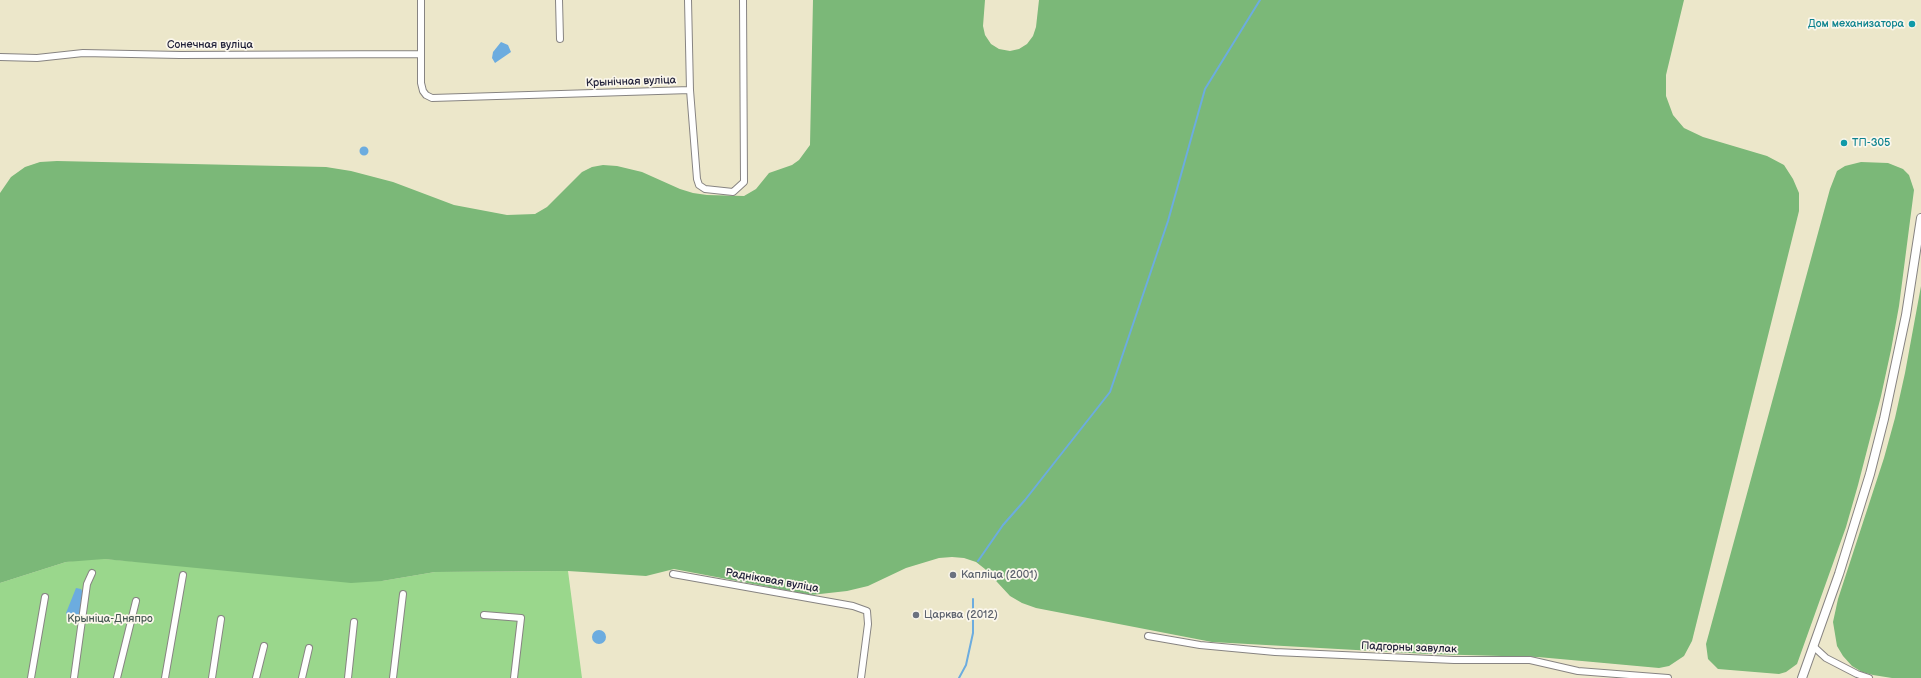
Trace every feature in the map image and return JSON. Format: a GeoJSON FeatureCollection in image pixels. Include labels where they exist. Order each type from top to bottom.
{"type":"FeatureCollection","features":[{"type":"Feature","properties":{"kind":"street"},"geometry":{"type":"LineString","coordinates":[[421,0],[421,54]]}},
{"type":"Feature","properties":{"kind":"street"},"geometry":{"type":"LineString","coordinates":[[559,0],[560,39]]}},
{"type":"Feature","properties":{"kind":"street"},"geometry":{"type":"LineString","coordinates":[[688,0],[690,90]]}},
{"type":"Feature","properties":{"kind":"street","name":"Крынічная вуліца"},"geometry":{"type":"LineString","coordinates":[[421,54],[421,83],[423,91],[426,95],[432,98],[690,90],[697,180],[699,185],[705,189],[733,192],[744,182],[743,0]]}},
{"type":"Feature","properties":{"kind":"street","name":"Сонечная вуліца"},"geometry":{"type":"LineString","coordinates":[[0,57],[37,58],[83,53],[180,55],[421,54]]}},
{"type":"Feature","properties":{"kind":"street"},"geometry":{"type":"LineString","coordinates":[[1802,678],[1852,530],[1884,419],[1904,322],[1921,218]]}},
{"type":"Feature","properties":{"kind":"street"},"geometry":{"type":"LineString","coordinates":[[74,678],[88,584],[92,573]]}},
{"type":"Feature","properties":{"kind":"street"},"geometry":{"type":"LineString","coordinates":[[166,678],[183,574]]}},
{"type":"Feature","properties":{"kind":"street","name":"Радніковая вуліца"},"geometry":{"type":"LineString","coordinates":[[673,574],[846,604],[867,611],[868,624],[861,678]]}},
{"type":"Feature","properties":{"kind":"street"},"geometry":{"type":"LineString","coordinates":[[393,678],[403,594]]}},
{"type":"Feature","properties":{"kind":"street"},"geometry":{"type":"LineString","coordinates":[[31,678],[44,597]]}},
{"type":"Feature","properties":{"kind":"street"},"geometry":{"type":"LineString","coordinates":[[117,678],[136,602]]}},
{"type":"Feature","properties":{"kind":"street"},"geometry":{"type":"LineString","coordinates":[[484,615],[521,618],[514,678]]}},
{"type":"Feature","properties":{"kind":"street"},"geometry":{"type":"LineString","coordinates":[[212,678],[221,619]]}},
{"type":"Feature","properties":{"kind":"street"},"geometry":{"type":"LineString","coordinates":[[348,678],[354,622]]}},
{"type":"Feature","properties":{"kind":"street","name":"Падгорны завулак"},"geometry":{"type":"LineString","coordinates":[[1148,636],[1200,646],[1275,652],[1454,660],[1530,660],[1578,671],[1668,678]]}},
{"type":"Feature","properties":{"kind":"street"},"geometry":{"type":"LineString","coordinates":[[256,678],[264,646]]}},
{"type":"Feature","properties":{"kind":"street"},"geometry":{"type":"LineString","coordinates":[[1813,646],[1826,658],[1857,674],[1869,678]]}},
{"type":"Feature","properties":{"kind":"street"},"geometry":{"type":"LineString","coordinates":[[302,678],[309,648]]}},
{"type":"Feature","properties":{"kind":"green space"},"geometry":{"type":"Polygon","coordinates":[[[813,0],[985,0],[983,26],[985,35],[991,44],[999,49],[1010,51],[1019,49],[1027,44],[1033,36],[1036,27],[1039,0],[1684,0],[1666,75],[1666,96],[1673,115],[1684,128],[1703,137],[1767,156],[1784,165],[1793,179],[1799,193],[1799,211],[1692,641],[1684,656],[1669,666],[1659,668],[1538,657],[1428,654],[1212,642],[1036,608],[1022,603],[1010,596],[985,569],[976,562],[964,558],[952,557],[939,558],[906,568],[868,586],[847,591],[811,595],[674,569],[646,576],[568,571],[435,572],[382,581],[351,583],[104,559],[66,562],[0,583],[0,193],[11,177],[25,167],[40,162],[57,161],[326,167],[351,171],[393,182],[454,205],[507,215],[535,214],[547,207],[582,172],[592,167],[603,165],[617,166],[642,172],[680,189],[693,193],[744,196],[756,189],[769,173],[792,165],[799,160],[810,145],[813,0]]]}},
{"type":"Feature","properties":{"kind":"green space"},"geometry":{"type":"Polygon","coordinates":[[[1861,162],[1888,163],[1903,169],[1909,175],[1914,190],[1899,306],[1891,350],[1881,396],[1858,485],[1846,527],[1797,664],[1786,672],[1779,674],[1718,669],[1708,659],[1706,644],[1830,189],[1837,171],[1845,166],[1861,162]]]}},
{"type":"Feature","properties":{"kind":"green space"},"geometry":{"type":"Polygon","coordinates":[[[1921,286],[1921,678],[1892,678],[1862,672],[1852,666],[1837,646],[1833,622],[1838,599],[1884,458],[1895,418],[1921,286]]]}},
{"type":"Feature","properties":{"kind":"green space","name":"Крыніца-Дняпро"},"geometry":{"type":"Polygon","coordinates":[[[86,559],[104,559],[382,581],[435,572],[568,571],[582,678],[0,678],[0,583],[66,562],[86,559]]]}},
{"type":"Feature","properties":{"kind":"water"},"geometry":{"type":"Polygon","coordinates":[[[501,42],[508,45],[511,52],[495,63],[492,58],[493,52],[501,42]]]}},
{"type":"Feature","properties":{"kind":"water"},"geometry":{"type":"Polygon","coordinates":[[[364,146],[369,151],[364,156],[359,151],[364,146]]]}},
{"type":"Feature","properties":{"kind":"water"},"geometry":{"type":"Polygon","coordinates":[[[76,588],[81,589],[83,593],[81,613],[79,616],[68,618],[66,613],[76,588]]]}},
{"type":"Feature","properties":{"kind":"water"},"geometry":{"type":"Polygon","coordinates":[[[596,630],[602,630],[606,634],[606,640],[602,644],[596,644],[592,640],[592,634],[596,630]]]}},
{"type":"Feature","properties":{"kind":"waterway"},"geometry":{"type":"LineString","coordinates":[[978,561],[1003,525],[1025,500],[1110,392],[1168,221],[1205,89],[1260,0]]}},
{"type":"Feature","properties":{"kind":"waterway"},"geometry":{"type":"LineString","coordinates":[[959,678],[966,665],[973,633],[973,599]]}},
{"type":"Feature","properties":{"kind":"place","name":"Дом механизатора"},"geometry":{"type":"Point","coordinates":[1912,24]}},
{"type":"Feature","properties":{"kind":"place","name":"ТП-305"},"geometry":{"type":"Point","coordinates":[1844,143]}},
{"type":"Feature","properties":{"kind":"place","name":"Капліца (2001)"},"geometry":{"type":"Point","coordinates":[953,575]}},
{"type":"Feature","properties":{"kind":"place","name":"Царква (2012)"},"geometry":{"type":"Point","coordinates":[916,615]}}]}
